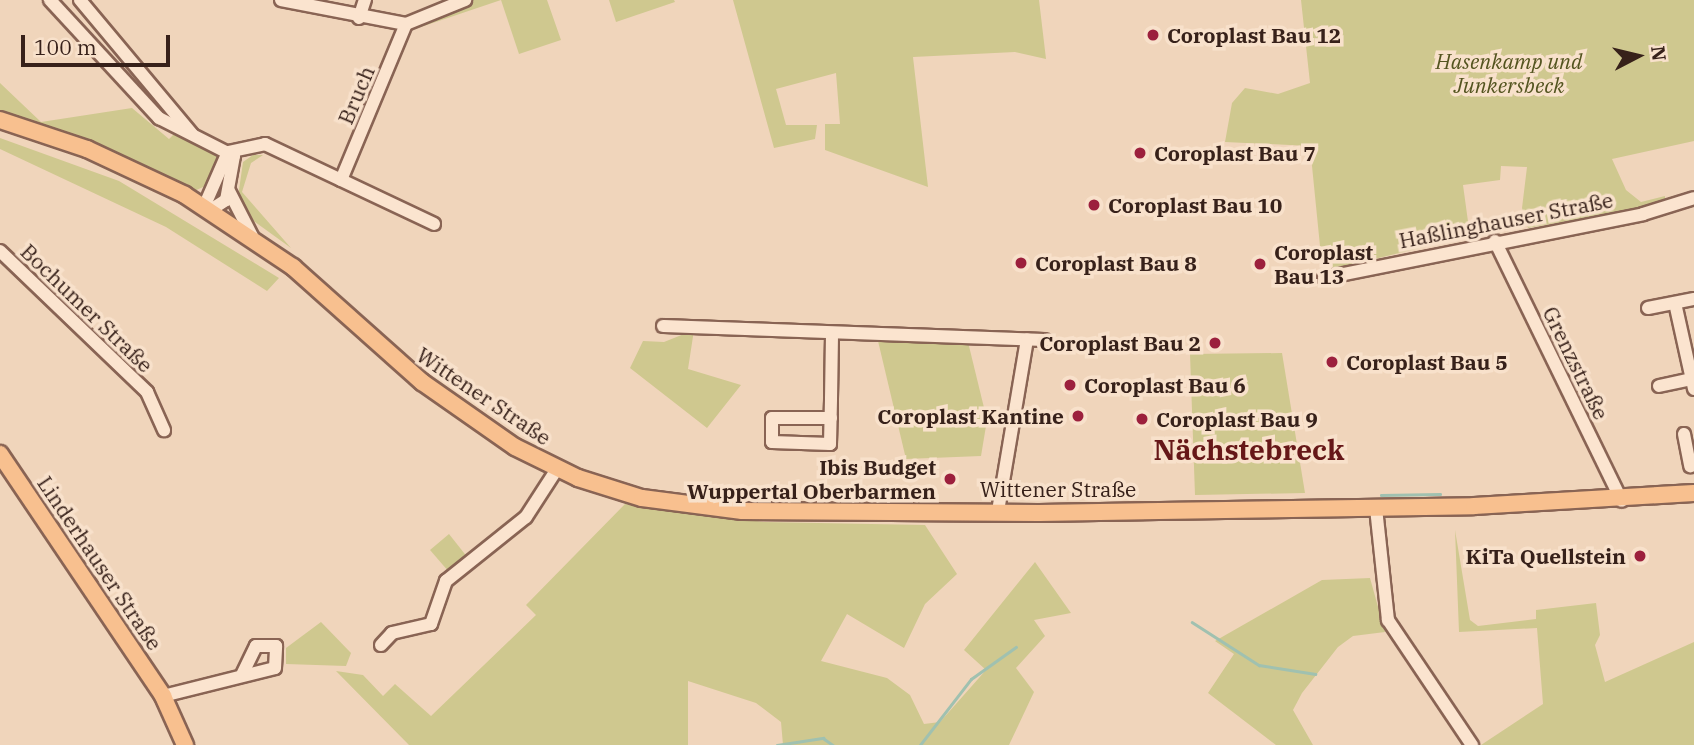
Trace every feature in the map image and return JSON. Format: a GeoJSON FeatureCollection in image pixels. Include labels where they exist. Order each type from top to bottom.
{"type":"FeatureCollection","features":[{"type":"Feature","properties":{"kind":"main road","name":"Wittener Straße"},"geometry":{"type":"LineString","coordinates":[[0,120],[107,158],[206,209],[255,239],[435,393],[557,469],[615,491],[692,506],[998,511],[1376,508],[1622,501],[1694,493]]}},
{"type":"Feature","properties":{"kind":"main road","name":"Linderhauser Straße"},"geometry":{"type":"LineString","coordinates":[[0,454],[163,695],[185,745]]}},
{"type":"Feature","properties":{"kind":"street"},"geometry":{"type":"LineString","coordinates":[[50,0],[147,107],[192,135],[228,152],[265,144],[434,224]]}},
{"type":"Feature","properties":{"kind":"street"},"geometry":{"type":"LineString","coordinates":[[80,0],[192,135]]}},
{"type":"Feature","properties":{"kind":"street"},"geometry":{"type":"LineString","coordinates":[[281,0],[359,18],[406,24],[465,0]]}},
{"type":"Feature","properties":{"kind":"street"},"geometry":{"type":"LineString","coordinates":[[359,18],[365,0]]}},
{"type":"Feature","properties":{"kind":"street","name":"Bruch"},"geometry":{"type":"LineString","coordinates":[[341,180],[406,24]]}},
{"type":"Feature","properties":{"kind":"street"},"geometry":{"type":"LineString","coordinates":[[206,209],[228,152]]}},
{"type":"Feature","properties":{"kind":"street","name":"Wittener Straße"},"geometry":{"type":"LineString","coordinates":[[228,152],[235,160],[229,190],[239,219],[255,239]]}},
{"type":"Feature","properties":{"kind":"street"},"geometry":{"type":"LineString","coordinates":[[206,209],[222,206],[229,190]]}},
{"type":"Feature","properties":{"kind":"street","name":"Haßlinghauser Straße"},"geometry":{"type":"LineString","coordinates":[[1325,278],[1495,241],[1643,214],[1694,198]]}},
{"type":"Feature","properties":{"kind":"street","name":"Grenzstraße"},"geometry":{"type":"LineString","coordinates":[[1495,241],[1622,501]]}},
{"type":"Feature","properties":{"kind":"street","name":"Bochumer Straße"},"geometry":{"type":"LineString","coordinates":[[0,251],[147,392],[164,430]]}},
{"type":"Feature","properties":{"kind":"street"},"geometry":{"type":"LineString","coordinates":[[1648,308],[1694,299]]}},
{"type":"Feature","properties":{"kind":"street"},"geometry":{"type":"LineString","coordinates":[[1659,386],[1693,384],[1675,303]]}},
{"type":"Feature","properties":{"kind":"street"},"geometry":{"type":"LineString","coordinates":[[663,326],[832,335],[945,332],[1045,340]]}},
{"type":"Feature","properties":{"kind":"street"},"geometry":{"type":"LineString","coordinates":[[831,418],[772,418],[772,442],[830,443],[831,418],[832,335]]}},
{"type":"Feature","properties":{"kind":"street"},"geometry":{"type":"LineString","coordinates":[[998,511],[1027,339]]}},
{"type":"Feature","properties":{"kind":"street"},"geometry":{"type":"LineString","coordinates":[[1688,441],[1690,466]]}},
{"type":"Feature","properties":{"kind":"street"},"geometry":{"type":"LineString","coordinates":[[381,645],[392,634],[431,624],[446,581],[526,517],[557,469]]}},
{"type":"Feature","properties":{"kind":"street"},"geometry":{"type":"LineString","coordinates":[[1376,508],[1388,620],[1472,745]]}},
{"type":"Feature","properties":{"kind":"street"},"geometry":{"type":"LineString","coordinates":[[163,695],[243,675]]}},
{"type":"Feature","properties":{"kind":"green space"},"geometry":{"type":"Polygon","coordinates":[[[464,0],[501,0],[415,29],[413,23],[464,0]]]}},
{"type":"Feature","properties":{"kind":"green space"},"geometry":{"type":"Polygon","coordinates":[[[501,0],[547,0],[561,40],[519,54],[501,0]]]}},
{"type":"Feature","properties":{"kind":"green space"},"geometry":{"type":"Polygon","coordinates":[[[609,0],[674,0],[675,2],[616,22],[609,0]]]}},
{"type":"Feature","properties":{"kind":"green space"},"geometry":{"type":"Polygon","coordinates":[[[733,0],[1039,0],[1046,59],[1015,52],[913,57],[928,187],[825,150],[825,124],[840,124],[836,73],[776,89],[786,125],[817,125],[815,139],[774,148],[733,0]]]}},
{"type":"Feature","properties":{"kind":"green space","name":"Hasenkamp und Junkersbeck"},"geometry":{"type":"Polygon","coordinates":[[[1301,0],[1694,0],[1694,141],[1612,159],[1626,190],[1641,202],[1665,196],[1665,204],[1528,228],[1522,208],[1527,167],[1501,166],[1500,180],[1463,185],[1470,236],[1333,269],[1320,246],[1310,146],[1225,142],[1232,103],[1245,88],[1278,94],[1310,83],[1301,0]]]}},
{"type":"Feature","properties":{"kind":"green space"},"geometry":{"type":"Polygon","coordinates":[[[0,83],[41,122],[132,108],[169,139],[175,133],[214,150],[218,159],[212,183],[192,192],[90,144],[0,112],[0,83]]]}},
{"type":"Feature","properties":{"kind":"green space"},"geometry":{"type":"Polygon","coordinates":[[[0,138],[119,181],[279,278],[267,291],[166,227],[0,149],[0,138]]]}},
{"type":"Feature","properties":{"kind":"green space"},"geometry":{"type":"Polygon","coordinates":[[[253,155],[263,155],[251,163],[242,192],[291,248],[251,219],[238,197],[243,162],[253,155]]]}},
{"type":"Feature","properties":{"kind":"green space"},"geometry":{"type":"Polygon","coordinates":[[[694,330],[688,369],[741,385],[707,428],[630,368],[643,341],[664,342],[694,330]]]}},
{"type":"Feature","properties":{"kind":"green space"},"geometry":{"type":"Polygon","coordinates":[[[878,341],[968,342],[987,420],[981,456],[906,459],[878,341]]]}},
{"type":"Feature","properties":{"kind":"green space"},"geometry":{"type":"Polygon","coordinates":[[[1282,353],[1305,493],[1195,495],[1190,354],[1282,353]]]}},
{"type":"Feature","properties":{"kind":"green space"},"geometry":{"type":"Polygon","coordinates":[[[625,504],[764,522],[925,525],[957,574],[925,604],[904,648],[847,614],[821,661],[887,678],[910,695],[924,724],[940,722],[986,670],[964,650],[1035,562],[1071,613],[1034,620],[1045,636],[1016,668],[1034,692],[1009,745],[783,745],[781,722],[756,703],[688,681],[688,745],[409,745],[336,671],[363,675],[383,696],[395,684],[431,716],[536,615],[526,605],[625,504]]]}},
{"type":"Feature","properties":{"kind":"green space"},"geometry":{"type":"Polygon","coordinates":[[[1455,530],[1470,620],[1478,626],[1536,619],[1536,610],[1596,603],[1600,635],[1595,645],[1605,682],[1694,642],[1694,745],[1481,745],[1543,704],[1537,628],[1459,632],[1455,530]]]}},
{"type":"Feature","properties":{"kind":"green space"},"geometry":{"type":"Polygon","coordinates":[[[449,534],[468,558],[449,572],[430,550],[449,534]]]}},
{"type":"Feature","properties":{"kind":"green space"},"geometry":{"type":"Polygon","coordinates":[[[1370,578],[1385,632],[1353,636],[1338,647],[1302,693],[1293,710],[1313,745],[1276,745],[1208,693],[1234,654],[1215,641],[1322,580],[1370,578]]]}},
{"type":"Feature","properties":{"kind":"green space"},"geometry":{"type":"Polygon","coordinates":[[[321,622],[351,653],[346,666],[286,664],[286,648],[321,622]]]}},
{"type":"Feature","properties":{"kind":"waterway"},"geometry":{"type":"LineString","coordinates":[[1381,495],[1440,494]]}},
{"type":"Feature","properties":{"kind":"waterway"},"geometry":{"type":"LineString","coordinates":[[1192,622],[1259,665],[1315,674]]}},
{"type":"Feature","properties":{"kind":"waterway"},"geometry":{"type":"LineString","coordinates":[[920,745],[971,679],[1016,647]]}},
{"type":"Feature","properties":{"kind":"waterway"},"geometry":{"type":"LineString","coordinates":[[777,745],[823,738],[833,745]]}},
{"type":"Feature","properties":{"kind":"place","name":"Coroplast Bau 12"},"geometry":{"type":"Point","coordinates":[1153,35]}},
{"type":"Feature","properties":{"kind":"place","name":"Coroplast Bau 7"},"geometry":{"type":"Point","coordinates":[1140,153]}},
{"type":"Feature","properties":{"kind":"place","name":"Coroplast Bau 10"},"geometry":{"type":"Point","coordinates":[1094,205]}},
{"type":"Feature","properties":{"kind":"place","name":"Coroplast Bau 8"},"geometry":{"type":"Point","coordinates":[1021,263]}},
{"type":"Feature","properties":{"kind":"place","name":"Coroplast Bau 13"},"geometry":{"type":"Point","coordinates":[1260,264]}},
{"type":"Feature","properties":{"kind":"place","name":"Coroplast Bau 2"},"geometry":{"type":"Point","coordinates":[1215,343]}},
{"type":"Feature","properties":{"kind":"place","name":"Coroplast Bau 5"},"geometry":{"type":"Point","coordinates":[1332,362]}},
{"type":"Feature","properties":{"kind":"place","name":"Coroplast Bau 6"},"geometry":{"type":"Point","coordinates":[1070,385]}},
{"type":"Feature","properties":{"kind":"place","name":"Coroplast Kantine"},"geometry":{"type":"Point","coordinates":[1078,416]}},
{"type":"Feature","properties":{"kind":"place","name":"Coroplast Bau 9"},"geometry":{"type":"Point","coordinates":[1142,419]}},
{"type":"Feature","properties":{"kind":"place","name":"Ibis Budget Wuppertal Oberbarmen"},"geometry":{"type":"Point","coordinates":[950,479]}},
{"type":"Feature","properties":{"kind":"place","name":"KiTa Quellstein"},"geometry":{"type":"Point","coordinates":[1640,556]}},
{"type":"Feature","properties":{"kind":"district","name":"Nächstebreck"},"geometry":{"type":"Point","coordinates":[1249,450]}}]}
